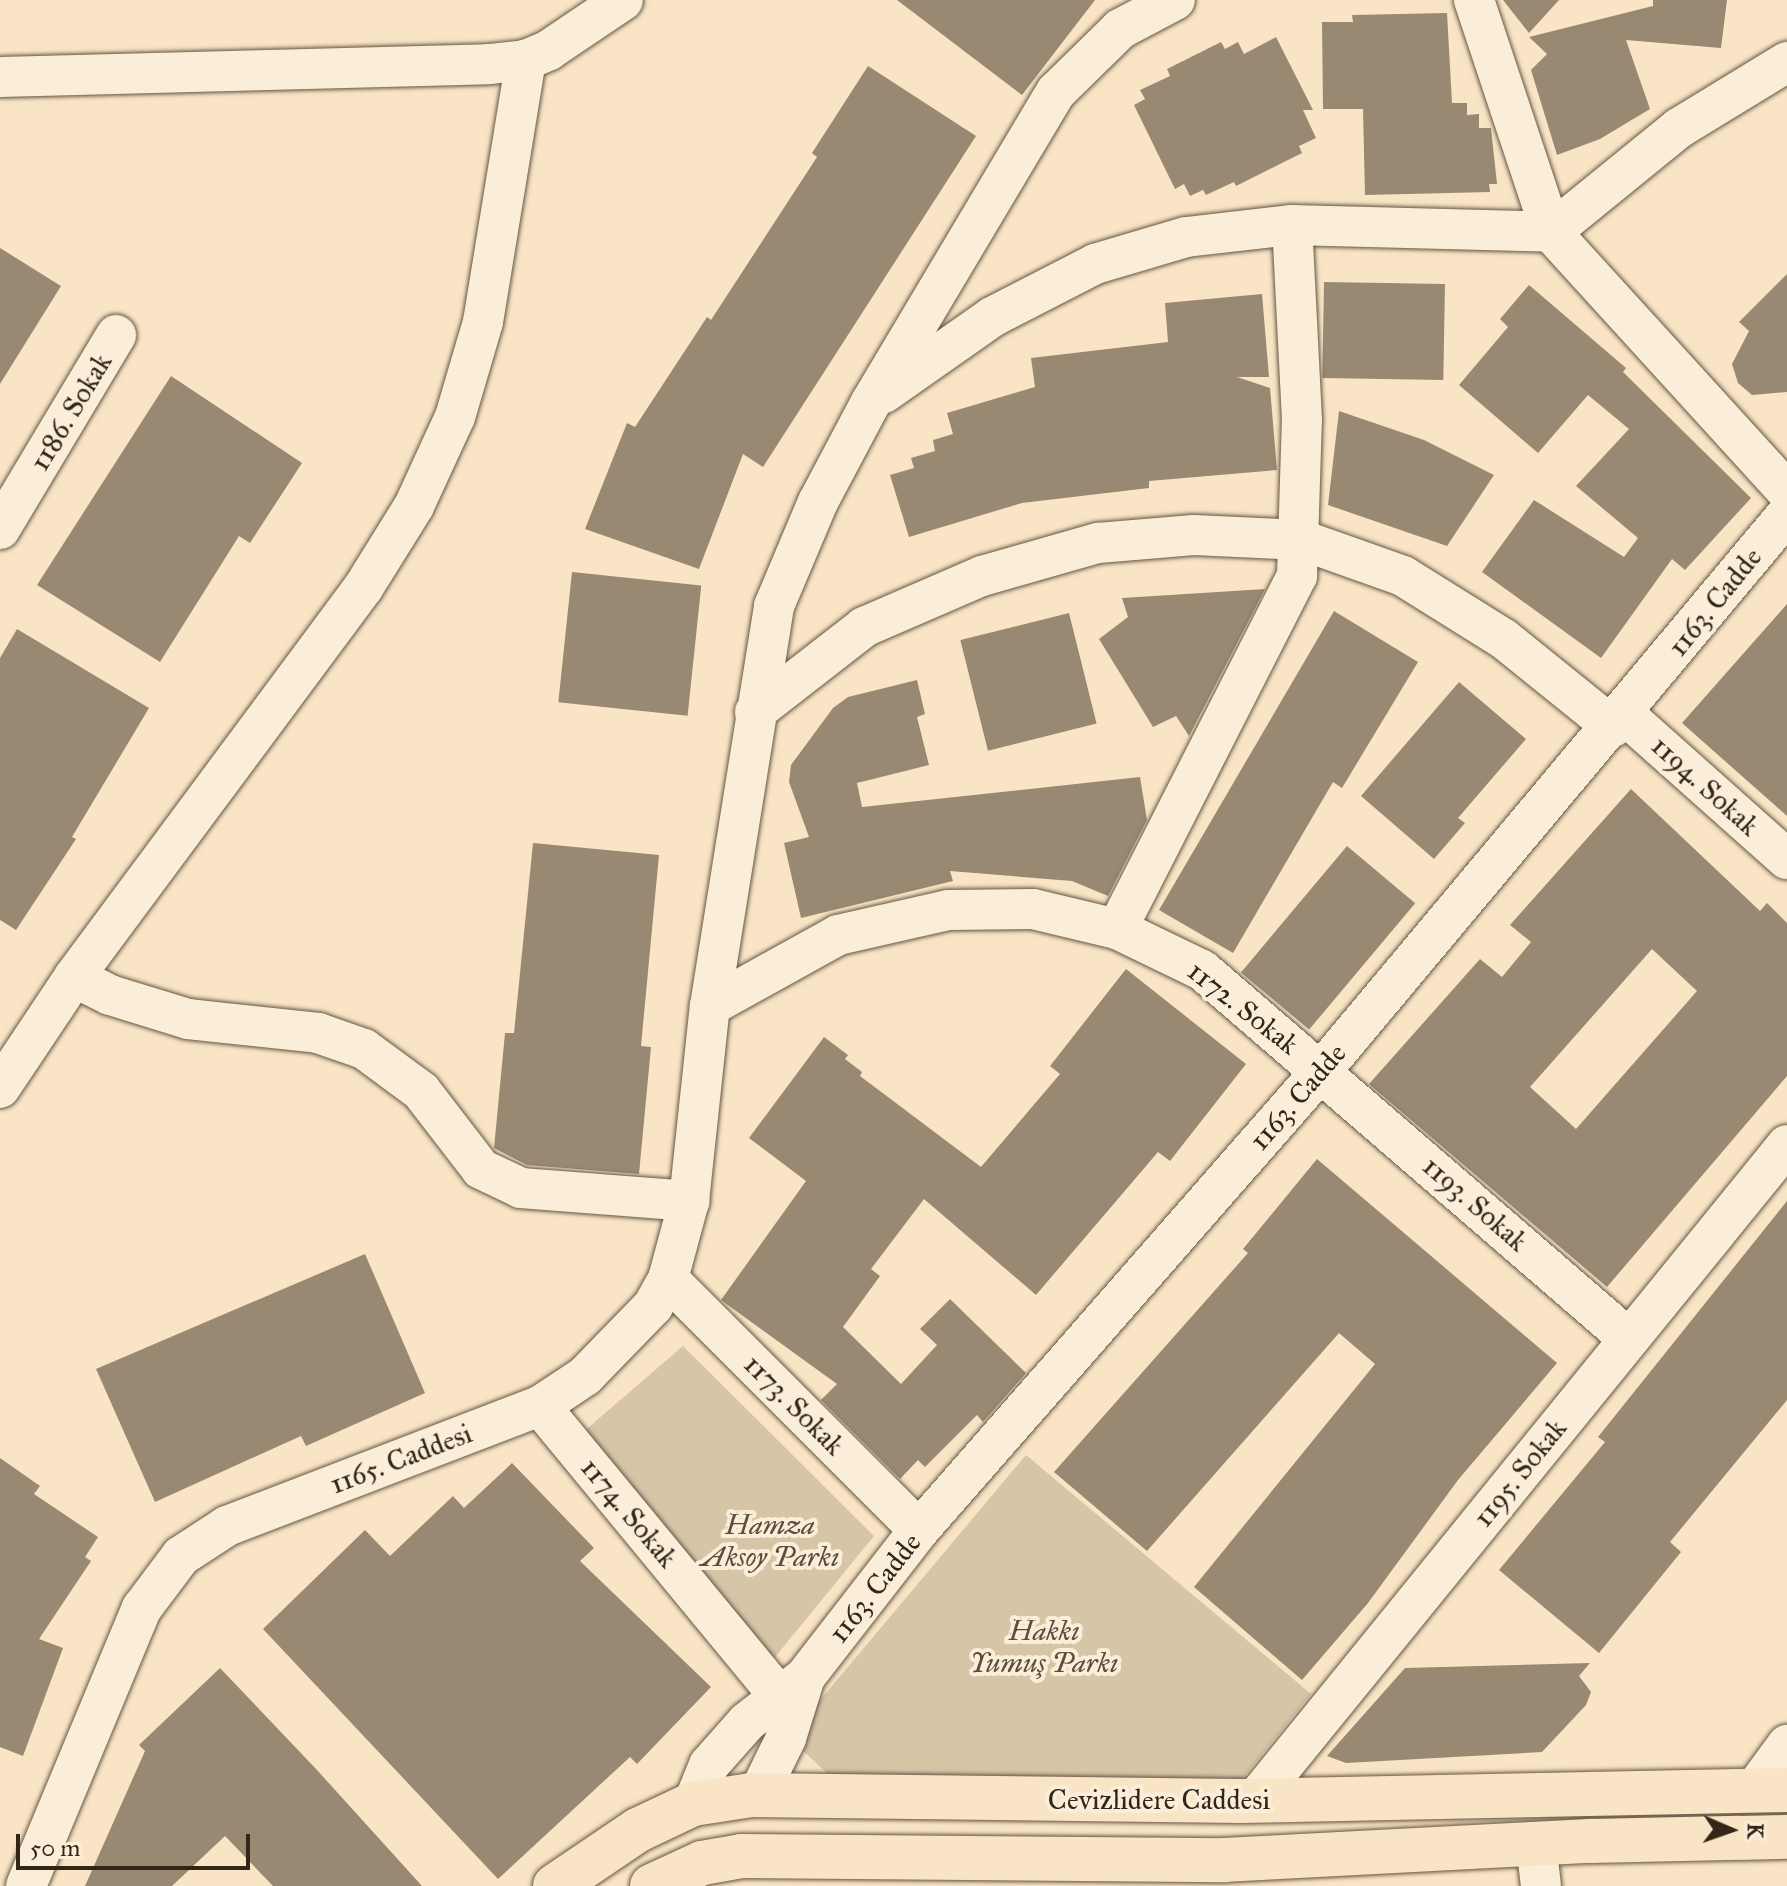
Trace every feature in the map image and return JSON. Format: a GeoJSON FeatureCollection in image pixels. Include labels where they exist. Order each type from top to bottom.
{"type":"FeatureCollection","features":[{"type":"Feature","properties":{"kind":"main road","name":"Cevizlidere Caddesi"},"geometry":{"type":"LineString","coordinates":[[555,1886],[638,1830],[693,1804],[758,1795],[1254,1801],[1771,1790]]}},
{"type":"Feature","properties":{"kind":"main road"},"geometry":{"type":"LineString","coordinates":[[1721,1838],[1771,1790]]}},
{"type":"Feature","properties":{"kind":"main road"},"geometry":{"type":"LineString","coordinates":[[741,1856],[758,1795]]}},
{"type":"Feature","properties":{"kind":"main road"},"geometry":{"type":"LineString","coordinates":[[666,1879],[693,1804]]}},
{"type":"Feature","properties":{"kind":"main road","name":"Cevizlidere Caddesi"},"geometry":{"type":"LineString","coordinates":[[666,1879],[741,1856],[944,1872],[1226,1873],[1536,1843],[1787,1837]]}},
{"type":"Feature","properties":{"kind":"street"},"geometry":{"type":"LineString","coordinates":[[0,77],[526,60],[571,38],[623,0]]}},
{"type":"Feature","properties":{"kind":"street","name":"1165. Caddesi"},"geometry":{"type":"LineString","coordinates":[[26,1886],[142,1608],[181,1556],[227,1526],[540,1406],[608,1355],[653,1306],[668,1279],[689,1201],[710,1006],[774,606],[818,502],[871,402],[1056,92],[1120,29],[1175,0]]}},
{"type":"Feature","properties":{"kind":"street"},"geometry":{"type":"LineString","coordinates":[[1474,0],[1551,232],[1787,491]]}},
{"type":"Feature","properties":{"kind":"street"},"geometry":{"type":"LineString","coordinates":[[0,1088],[74,977],[363,588],[420,495],[455,417],[483,322],[526,60]]}},
{"type":"Feature","properties":{"kind":"street"},"geometry":{"type":"LineString","coordinates":[[871,402],[992,317],[1095,264],[1186,237],[1292,225],[1551,232],[1679,128],[1787,62]]}},
{"type":"Feature","properties":{"kind":"street"},"geometry":{"type":"LineString","coordinates":[[1117,929],[1297,576],[1302,540],[1302,420],[1292,225]]}},
{"type":"Feature","properties":{"kind":"street","name":"1186. Sokak"},"geometry":{"type":"LineString","coordinates":[[0,529],[116,335]]}},
{"type":"Feature","properties":{"kind":"street","name":"1163. Cadde"},"geometry":{"type":"LineString","coordinates":[[693,1804],[709,1765],[792,1686],[919,1530],[1322,1070],[1618,720],[1787,514]]}},
{"type":"Feature","properties":{"kind":"street","name":"1194. Sokak"},"geometry":{"type":"LineString","coordinates":[[755,712],[864,627],[982,576],[1098,543],[1194,535],[1302,540],[1403,576],[1504,639],[1618,720],[1787,859]]}},
{"type":"Feature","properties":{"kind":"street","name":"1172. Sokak"},"geometry":{"type":"LineString","coordinates":[[710,1006],[838,935],[948,910],[1033,909],[1117,929],[1202,970],[1322,1070]]}},
{"type":"Feature","properties":{"kind":"street"},"geometry":{"type":"LineString","coordinates":[[74,977],[148,1009],[188,1019],[318,1033],[364,1049],[421,1091],[481,1169],[521,1188],[689,1201]]}},
{"type":"Feature","properties":{"kind":"street","name":"1193. Sokak"},"geometry":{"type":"LineString","coordinates":[[1322,1070],[1629,1339]]}},
{"type":"Feature","properties":{"kind":"street","name":"1195. Sokak"},"geometry":{"type":"LineString","coordinates":[[1254,1801],[1787,1145]]}},
{"type":"Feature","properties":{"kind":"street","name":"1173. Sokak"},"geometry":{"type":"LineString","coordinates":[[668,1279],[919,1530]]}},
{"type":"Feature","properties":{"kind":"street","name":"1174. Sokak"},"geometry":{"type":"LineString","coordinates":[[540,1406],[792,1686]]}},
{"type":"Feature","properties":{"kind":"street","name":"1163. Cadde"},"geometry":{"type":"LineString","coordinates":[[758,1795],[786,1738],[792,1686]]}},
{"type":"Feature","properties":{"kind":"street"},"geometry":{"type":"LineString","coordinates":[[1771,1790],[1787,1745]]}},
{"type":"Feature","properties":{"kind":"street"},"geometry":{"type":"LineString","coordinates":[[1536,1843],[1541,1886]]}},
{"type":"Feature","properties":{"kind":"green space","name":"Hamza Aksoy Parkı"},"geometry":{"type":"Polygon","coordinates":[[[683,1346],[874,1536],[771,1662],[582,1433],[683,1346]]]}},
{"type":"Feature","properties":{"kind":"green space","name":"Hakkı Yumuş Parkı"},"geometry":{"type":"Polygon","coordinates":[[[1026,1455],[1311,1694],[1242,1779],[899,1787],[833,1779],[797,1745],[805,1718],[1026,1455]]]}},
{"type":"Feature","properties":{"kind":"building"},"geometry":{"type":"Polygon","coordinates":[[[897,0],[1095,0],[1022,95],[897,0]]]}},
{"type":"Feature","properties":{"kind":"building"},"geometry":{"type":"Polygon","coordinates":[[[1503,0],[1559,0],[1529,33],[1503,0]]]}},
{"type":"Feature","properties":{"kind":"building"},"geometry":{"type":"Polygon","coordinates":[[[1653,0],[1727,0],[1721,48],[1626,40],[1650,109],[1600,139],[1557,155],[1531,70],[1547,54],[1529,37],[1653,6],[1653,0]]]}},
{"type":"Feature","properties":{"kind":"building"},"geometry":{"type":"Polygon","coordinates":[[[1447,13],[1452,103],[1467,103],[1467,115],[1479,114],[1479,128],[1491,128],[1497,184],[1489,184],[1490,192],[1365,195],[1363,109],[1323,109],[1322,22],[1353,22],[1352,15],[1447,13]]]}},
{"type":"Feature","properties":{"kind":"building"},"geometry":{"type":"Polygon","coordinates":[[[1276,37],[1313,110],[1303,110],[1316,138],[1299,146],[1302,153],[1236,186],[1234,182],[1206,195],[1203,190],[1190,196],[1184,184],[1175,189],[1134,105],[1145,99],[1140,90],[1170,76],[1167,69],[1221,42],[1225,49],[1238,42],[1244,54],[1276,37]]]}},
{"type":"Feature","properties":{"kind":"building"},"geometry":{"type":"Polygon","coordinates":[[[868,66],[976,136],[763,467],[743,454],[699,569],[585,529],[627,423],[635,427],[707,317],[711,320],[817,157],[812,153],[868,66]]]}},
{"type":"Feature","properties":{"kind":"building"},"geometry":{"type":"Polygon","coordinates":[[[0,248],[61,286],[0,384],[0,248]]]}},
{"type":"Feature","properties":{"kind":"building"},"geometry":{"type":"Polygon","coordinates":[[[1787,274],[1787,392],[1752,395],[1738,383],[1732,364],[1749,331],[1739,322],[1787,274]]]}},
{"type":"Feature","properties":{"kind":"building"},"geometry":{"type":"Polygon","coordinates":[[[1324,282],[1445,284],[1443,380],[1322,378],[1324,282]]]}},
{"type":"Feature","properties":{"kind":"building"},"geometry":{"type":"Polygon","coordinates":[[[1529,285],[1626,368],[1623,372],[1751,498],[1685,570],[1672,559],[1601,658],[1482,572],[1534,500],[1624,557],[1638,538],[1576,486],[1629,429],[1588,395],[1538,453],[1459,385],[1508,327],[1500,319],[1529,285]]]}},
{"type":"Feature","properties":{"kind":"building"},"geometry":{"type":"Polygon","coordinates":[[[1262,294],[1269,377],[1237,377],[1270,388],[1277,470],[1149,481],[1149,488],[1022,503],[909,537],[890,475],[914,468],[911,458],[935,451],[933,440],[953,434],[947,413],[1035,387],[1031,358],[1168,342],[1165,303],[1262,294]]]}},
{"type":"Feature","properties":{"kind":"building"},"geometry":{"type":"Polygon","coordinates":[[[171,376],[302,463],[250,543],[239,536],[160,662],[37,585],[171,376]]]}},
{"type":"Feature","properties":{"kind":"building"},"geometry":{"type":"Polygon","coordinates":[[[1339,411],[1424,440],[1494,475],[1447,546],[1328,505],[1339,411]]]}},
{"type":"Feature","properties":{"kind":"building"},"geometry":{"type":"Polygon","coordinates":[[[572,572],[701,586],[688,716],[558,702],[572,572]]]}},
{"type":"Feature","properties":{"kind":"building"},"geometry":{"type":"Polygon","coordinates":[[[1265,589],[1189,736],[1176,716],[1153,727],[1099,639],[1128,617],[1122,598],[1265,589]]]}},
{"type":"Feature","properties":{"kind":"building"},"geometry":{"type":"Polygon","coordinates":[[[1787,604],[1787,816],[1682,723],[1787,604]]]}},
{"type":"Feature","properties":{"kind":"building"},"geometry":{"type":"Polygon","coordinates":[[[1334,611],[1418,662],[1342,788],[1333,782],[1233,953],[1159,910],[1334,611]]]}},
{"type":"Feature","properties":{"kind":"building"},"geometry":{"type":"Polygon","coordinates":[[[1069,613],[1097,724],[988,751],[960,640],[1069,613]]]}},
{"type":"Feature","properties":{"kind":"building"},"geometry":{"type":"Polygon","coordinates":[[[17,629],[149,708],[72,837],[76,839],[16,930],[0,920],[0,658],[17,629]]]}},
{"type":"Feature","properties":{"kind":"building"},"geometry":{"type":"Polygon","coordinates":[[[917,680],[925,714],[917,717],[929,765],[857,783],[862,807],[1140,777],[1147,820],[1108,896],[1072,881],[950,871],[953,881],[801,918],[784,843],[809,837],[789,782],[791,765],[833,708],[848,697],[917,680]]]}},
{"type":"Feature","properties":{"kind":"building"},"geometry":{"type":"Polygon","coordinates":[[[1459,682],[1526,739],[1458,818],[1465,823],[1434,859],[1361,796],[1459,682]]]}},
{"type":"Feature","properties":{"kind":"building"},"geometry":{"type":"Polygon","coordinates":[[[1631,789],[1760,911],[1767,903],[1787,923],[1787,1076],[1607,1287],[1369,1084],[1480,959],[1502,977],[1531,942],[1510,925],[1631,789]],[[1652,949],[1530,1087],[1576,1129],[1697,991],[1652,949]]]}},
{"type":"Feature","properties":{"kind":"building"},"geometry":{"type":"Polygon","coordinates":[[[533,843],[659,855],[641,1046],[651,1047],[639,1174],[527,1165],[494,1148],[505,1033],[514,1033],[533,843]]]}},
{"type":"Feature","properties":{"kind":"building"},"geometry":{"type":"Polygon","coordinates":[[[1347,846],[1415,903],[1309,1030],[1241,972],[1347,846]]]}},
{"type":"Feature","properties":{"kind":"building"},"geometry":{"type":"Polygon","coordinates":[[[1126,969],[1246,1064],[1170,1161],[1158,1152],[1036,1295],[924,1199],[871,1269],[880,1276],[843,1327],[901,1384],[937,1345],[920,1329],[950,1299],[1026,1373],[983,1422],[977,1415],[925,1467],[918,1460],[900,1479],[821,1400],[837,1384],[721,1300],[806,1181],[749,1138],[824,1037],[848,1055],[845,1059],[862,1072],[860,1076],[981,1167],[1060,1074],[1050,1066],[1126,969]]]}},
{"type":"Feature","properties":{"kind":"building"},"geometry":{"type":"Polygon","coordinates":[[[1317,1159],[1557,1363],[1458,1480],[1368,1603],[1302,1680],[1194,1587],[1375,1364],[1339,1333],[1147,1551],[1054,1472],[1248,1253],[1243,1249],[1317,1159]]]}},
{"type":"Feature","properties":{"kind":"building"},"geometry":{"type":"Polygon","coordinates":[[[1787,1201],[1787,1400],[1670,1542],[1681,1552],[1599,1653],[1499,1570],[1605,1442],[1598,1437],[1787,1201]]]}},
{"type":"Feature","properties":{"kind":"building"},"geometry":{"type":"Polygon","coordinates":[[[365,1254],[425,1393],[306,1446],[301,1436],[155,1502],[96,1369],[365,1254]]]}},
{"type":"Feature","properties":{"kind":"building"},"geometry":{"type":"Polygon","coordinates":[[[0,1458],[40,1486],[34,1494],[98,1537],[85,1557],[91,1561],[39,1639],[63,1648],[23,1756],[0,1747],[0,1458]]]}},
{"type":"Feature","properties":{"kind":"building"},"geometry":{"type":"Polygon","coordinates":[[[512,1463],[594,1548],[580,1561],[711,1687],[637,1764],[630,1757],[498,1879],[263,1629],[365,1530],[390,1556],[453,1496],[464,1508],[512,1463]]]}},
{"type":"Feature","properties":{"kind":"building"},"geometry":{"type":"Polygon","coordinates":[[[1590,1663],[1579,1676],[1591,1692],[1586,1705],[1542,1752],[1346,1763],[1327,1756],[1405,1668],[1590,1663]]]}},
{"type":"Feature","properties":{"kind":"building"},"geometry":{"type":"Polygon","coordinates":[[[220,1668],[422,1886],[273,1886],[225,1836],[172,1886],[85,1886],[145,1751],[139,1745],[220,1668]]]}}]}
